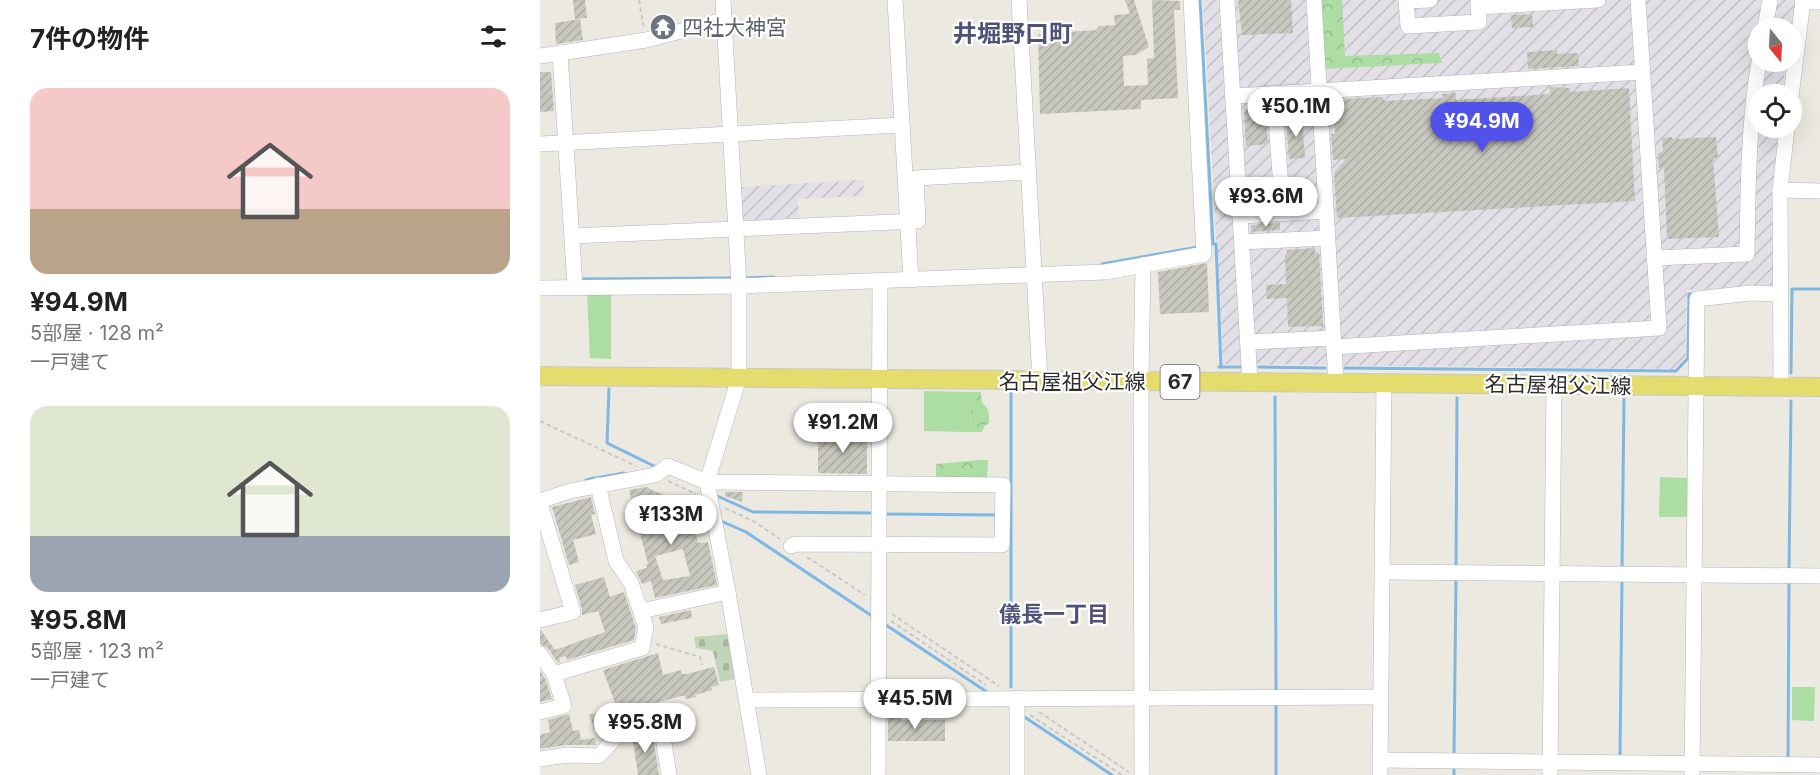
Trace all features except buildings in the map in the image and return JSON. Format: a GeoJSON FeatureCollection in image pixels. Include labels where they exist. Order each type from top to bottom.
{"type":"FeatureCollection","features":[{"type":"Feature","properties":{"kind":"main road","name":"名古屋祖父江線"},"geometry":{"type":"LineString","coordinates":[[540,376],[1820,387]]}},
{"type":"Feature","properties":{"kind":"street"},"geometry":{"type":"LineString","coordinates":[[723,0],[739,286],[739,378],[707,482],[759,775]]}},
{"type":"Feature","properties":{"kind":"street"},"geometry":{"type":"LineString","coordinates":[[895,0],[911,280]]}},
{"type":"Feature","properties":{"kind":"street"},"geometry":{"type":"LineString","coordinates":[[1019,0],[1040,380]]}},
{"type":"Feature","properties":{"kind":"street"},"geometry":{"type":"LineString","coordinates":[[540,288],[739,286],[1105,272],[1204,254],[1191,0]]}},
{"type":"Feature","properties":{"kind":"street"},"geometry":{"type":"LineString","coordinates":[[1227,0],[1250,382]]}},
{"type":"Feature","properties":{"kind":"street"},"geometry":{"type":"LineString","coordinates":[[1314,0],[1336,382]]}},
{"type":"Feature","properties":{"kind":"street"},"geometry":{"type":"LineString","coordinates":[[1430,0],[1406,1],[1408,26],[1479,22],[1478,3],[1598,0]]}},
{"type":"Feature","properties":{"kind":"street"},"geometry":{"type":"LineString","coordinates":[[1248,342],[1333,342],[1659,328],[1638,0]]}},
{"type":"Feature","properties":{"kind":"street"},"geometry":{"type":"LineString","coordinates":[[1767,18],[1770,0]]}},
{"type":"Feature","properties":{"kind":"street"},"geometry":{"type":"LineString","coordinates":[[1792,84],[1802,1],[1820,2]]}},
{"type":"Feature","properties":{"kind":"street"},"geometry":{"type":"LineString","coordinates":[[540,56],[646,40],[724,20]]}},
{"type":"Feature","properties":{"kind":"street"},"geometry":{"type":"LineString","coordinates":[[560,52],[575,287]]}},
{"type":"Feature","properties":{"kind":"street"},"geometry":{"type":"LineString","coordinates":[[1233,96],[1643,72]]}},
{"type":"Feature","properties":{"kind":"street"},"geometry":{"type":"LineString","coordinates":[[1654,258],[1746,254],[1748,163],[1757,72]]}},
{"type":"Feature","properties":{"kind":"street"},"geometry":{"type":"LineString","coordinates":[[1274,93],[1283,214]]}},
{"type":"Feature","properties":{"kind":"street"},"geometry":{"type":"LineString","coordinates":[[540,144],[902,125]]}},
{"type":"Feature","properties":{"kind":"street"},"geometry":{"type":"LineString","coordinates":[[1781,387],[1779,190],[1786,138]]}},
{"type":"Feature","properties":{"kind":"street"},"geometry":{"type":"LineString","coordinates":[[572,237],[918,221],[916,178],[1028,172]]}},
{"type":"Feature","properties":{"kind":"street"},"geometry":{"type":"LineString","coordinates":[[1779,190],[1820,191]]}},
{"type":"Feature","properties":{"kind":"street"},"geometry":{"type":"LineString","coordinates":[[1240,216],[1326,211]]}},
{"type":"Feature","properties":{"kind":"street"},"geometry":{"type":"LineString","coordinates":[[1242,242],[1327,238]]}},
{"type":"Feature","properties":{"kind":"street"},"geometry":{"type":"LineString","coordinates":[[1142,775],[1143,265]]}},
{"type":"Feature","properties":{"kind":"street"},"geometry":{"type":"LineString","coordinates":[[878,775],[880,281]]}},
{"type":"Feature","properties":{"kind":"street"},"geometry":{"type":"LineString","coordinates":[[1692,769],[1697,299],[1750,293],[1780,294]]}},
{"type":"Feature","properties":{"kind":"street"},"geometry":{"type":"LineString","coordinates":[[1384,383],[1380,768],[1692,769],[1820,765]]}},
{"type":"Feature","properties":{"kind":"street"},"geometry":{"type":"LineString","coordinates":[[1550,769],[1554,385]]}},
{"type":"Feature","properties":{"kind":"street"},"geometry":{"type":"LineString","coordinates":[[540,620],[573,612],[540,502],[570,491],[655,475],[668,466],[707,482],[1003,485],[1002,545],[795,544],[791,546]]}},
{"type":"Feature","properties":{"kind":"street"},"geometry":{"type":"LineString","coordinates":[[554,674],[642,648],[646,627],[631,583],[616,561],[598,485]]}},
{"type":"Feature","properties":{"kind":"street"},"geometry":{"type":"LineString","coordinates":[[1382,572],[1820,576]]}},
{"type":"Feature","properties":{"kind":"street"},"geometry":{"type":"LineString","coordinates":[[641,611],[728,592]]}},
{"type":"Feature","properties":{"kind":"street"},"geometry":{"type":"LineString","coordinates":[[540,654],[554,674],[564,706],[540,712]]}},
{"type":"Feature","properties":{"kind":"street"},"geometry":{"type":"LineString","coordinates":[[746,700],[1381,697]]}},
{"type":"Feature","properties":{"kind":"street"},"geometry":{"type":"LineString","coordinates":[[1017,698],[1017,775]]}},
{"type":"Feature","properties":{"kind":"street"},"geometry":{"type":"LineString","coordinates":[[540,759],[567,755],[599,756],[626,726],[660,718],[669,775]]}},
{"type":"Feature","properties":{"kind":"path"},"geometry":{"type":"LineString","coordinates":[[639,0],[646,40]]}},
{"type":"Feature","properties":{"kind":"path"},"geometry":{"type":"LineString","coordinates":[[540,421],[753,520],[1017,698]]}},
{"type":"Feature","properties":{"kind":"path"},"geometry":{"type":"LineString","coordinates":[[642,648],[656,644],[700,657],[702,665]]}},
{"type":"Feature","properties":{"kind":"path"},"geometry":{"type":"LineString","coordinates":[[1037,711],[1134,775]]}},
{"type":"Feature","properties":{"kind":"shaded area"},"geometry":{"type":"Polygon","coordinates":[[[1203,0],[1797,0],[1794,18],[1748,18],[1748,72],[1785,72],[1783,84],[1748,84],[1748,138],[1778,138],[1773,288],[1687,290],[1686,357],[1675,369],[1223,364],[1203,0]]]}},
{"type":"Feature","properties":{"kind":"shaded area"},"geometry":{"type":"Polygon","coordinates":[[[863,180],[864,196],[798,199],[799,223],[745,225],[742,221],[740,187],[863,180]]]}},
{"type":"Feature","properties":{"kind":"green space"},"geometry":{"type":"Polygon","coordinates":[[[1320,0],[1342,0],[1345,56],[1439,53],[1442,63],[1322,69],[1320,0]]]}},
{"type":"Feature","properties":{"kind":"green space"},"geometry":{"type":"Polygon","coordinates":[[[587,292],[611,292],[611,359],[590,358],[587,292]]]}},
{"type":"Feature","properties":{"kind":"green space"},"geometry":{"type":"Polygon","coordinates":[[[924,391],[971,392],[970,432],[924,431],[924,391]]]}},
{"type":"Feature","properties":{"kind":"green space"},"geometry":{"type":"Polygon","coordinates":[[[971,392],[981,392],[982,403],[989,412],[989,424],[985,425],[982,432],[970,432],[971,392]]]}},
{"type":"Feature","properties":{"kind":"green space"},"geometry":{"type":"Polygon","coordinates":[[[988,460],[987,480],[936,479],[936,464],[988,460]]]}},
{"type":"Feature","properties":{"kind":"green space"},"geometry":{"type":"Polygon","coordinates":[[[1660,477],[1687,478],[1687,517],[1659,517],[1660,477]]]}},
{"type":"Feature","properties":{"kind":"green space"},"geometry":{"type":"Polygon","coordinates":[[[727,634],[735,679],[720,682],[713,651],[696,648],[694,637],[727,634]]]}},
{"type":"Feature","properties":{"kind":"green space"},"geometry":{"type":"Polygon","coordinates":[[[1792,687],[1815,687],[1814,721],[1792,720],[1792,687]]]}},
{"type":"Feature","properties":{"kind":"waterway"},"geometry":{"type":"LineString","coordinates":[[1200,0],[1213,244],[1216,244],[1221,367]]}},
{"type":"Feature","properties":{"kind":"waterway"},"geometry":{"type":"LineString","coordinates":[[1102,264],[1198,247]]}},
{"type":"Feature","properties":{"kind":"waterway"},"geometry":{"type":"LineString","coordinates":[[745,278],[773,277]]}},
{"type":"Feature","properties":{"kind":"waterway"},"geometry":{"type":"LineString","coordinates":[[580,279],[732,278]]}},
{"type":"Feature","properties":{"kind":"waterway"},"geometry":{"type":"LineString","coordinates":[[1791,373],[1792,289],[1820,289]]}},
{"type":"Feature","properties":{"kind":"waterway"},"geometry":{"type":"LineString","coordinates":[[1345,368],[1676,371],[1688,358],[1689,294],[1696,294]]}},
{"type":"Feature","properties":{"kind":"waterway"},"geometry":{"type":"LineString","coordinates":[[1219,367],[1242,367]]}},
{"type":"Feature","properties":{"kind":"waterway"},"geometry":{"type":"LineString","coordinates":[[1259,367],[1325,368]]}},
{"type":"Feature","properties":{"kind":"waterway"},"geometry":{"type":"LineString","coordinates":[[609,389],[607,443],[656,467]]}},
{"type":"Feature","properties":{"kind":"waterway"},"geometry":{"type":"LineString","coordinates":[[1011,393],[1011,687]]}},
{"type":"Feature","properties":{"kind":"waterway"},"geometry":{"type":"LineString","coordinates":[[1275,397],[1276,692]]}},
{"type":"Feature","properties":{"kind":"waterway"},"geometry":{"type":"LineString","coordinates":[[1456,568],[1457,398]]}},
{"type":"Feature","properties":{"kind":"waterway"},"geometry":{"type":"LineString","coordinates":[[1622,569],[1624,399]]}},
{"type":"Feature","properties":{"kind":"waterway"},"geometry":{"type":"LineString","coordinates":[[1789,570],[1791,401]]}},
{"type":"Feature","properties":{"kind":"waterway"},"geometry":{"type":"LineString","coordinates":[[596,478],[624,473]]}},
{"type":"Feature","properties":{"kind":"waterway"},"geometry":{"type":"LineString","coordinates":[[586,480],[594,478]]}},
{"type":"Feature","properties":{"kind":"waterway"},"geometry":{"type":"LineString","coordinates":[[715,495],[753,512],[873,513]]}},
{"type":"Feature","properties":{"kind":"waterway"},"geometry":{"type":"LineString","coordinates":[[884,514],[998,515]]}},
{"type":"Feature","properties":{"kind":"waterway"},"geometry":{"type":"LineString","coordinates":[[721,521],[746,532],[872,616]]}},
{"type":"Feature","properties":{"kind":"waterway"},"geometry":{"type":"LineString","coordinates":[[1454,756],[1456,578]]}},
{"type":"Feature","properties":{"kind":"waterway"},"geometry":{"type":"LineString","coordinates":[[1620,757],[1622,580]]}},
{"type":"Feature","properties":{"kind":"waterway"},"geometry":{"type":"LineString","coordinates":[[1788,759],[1789,582]]}},
{"type":"Feature","properties":{"kind":"waterway"},"geometry":{"type":"LineString","coordinates":[[883,623],[987,692]]}},
{"type":"Feature","properties":{"kind":"waterway"},"geometry":{"type":"LineString","coordinates":[[1276,702],[1276,775]]}},
{"type":"Feature","properties":{"kind":"waterway"},"geometry":{"type":"LineString","coordinates":[[1023,716],[1112,775]]}},
{"type":"Feature","properties":{"kind":"waterway"},"geometry":{"type":"LineString","coordinates":[[1454,766],[1454,775]]}},
{"type":"Feature","properties":{"kind":"place","name":"四社大神宮"},"geometry":{"type":"Point","coordinates":[663,27]}},
{"type":"Feature","properties":{"kind":"district","name":"井堀野口町"},"geometry":{"type":"Point","coordinates":[1013,33]}},
{"type":"Feature","properties":{"kind":"district","name":"儀長一丁目"},"geometry":{"type":"Point","coordinates":[1054,614]}}]}
